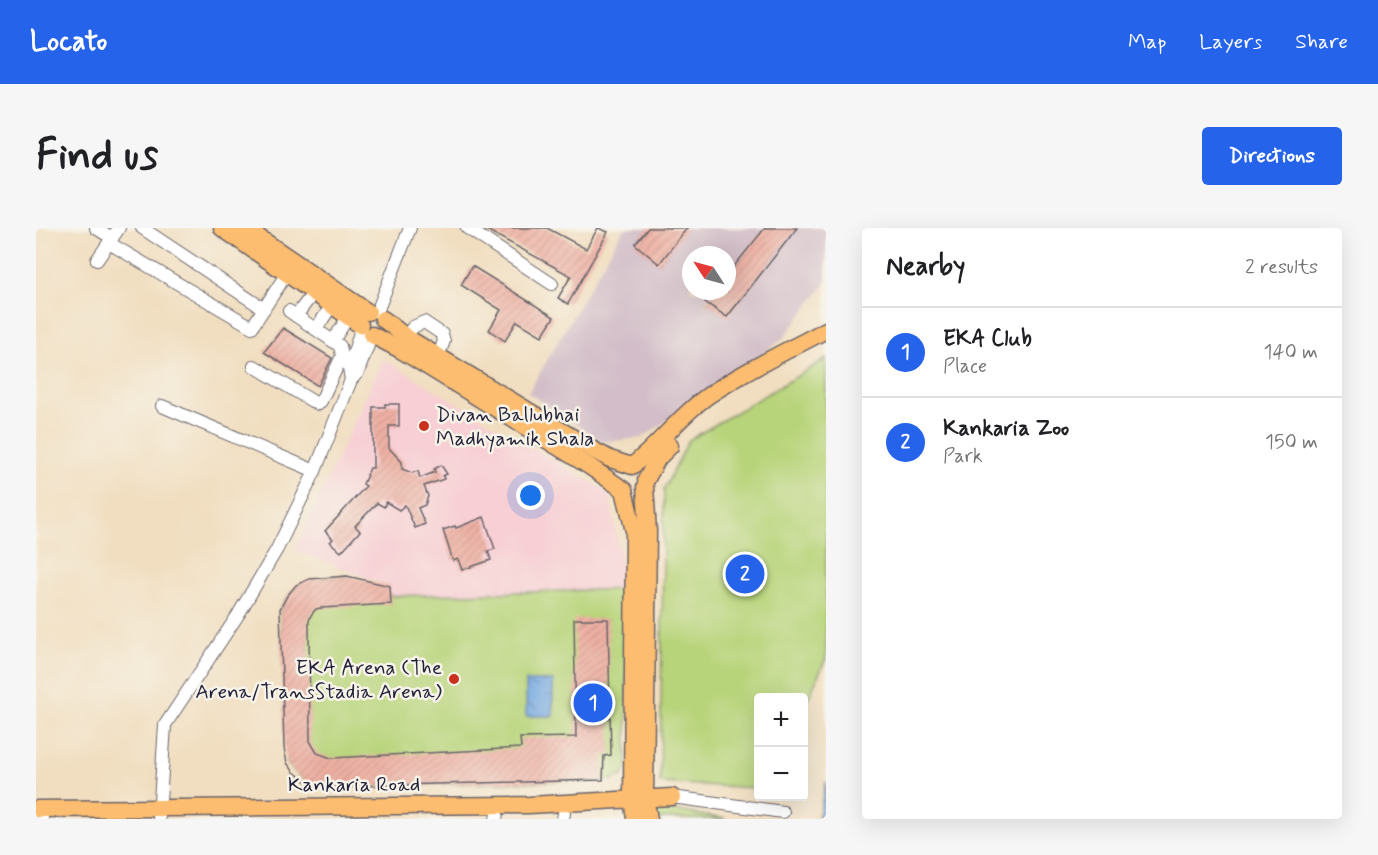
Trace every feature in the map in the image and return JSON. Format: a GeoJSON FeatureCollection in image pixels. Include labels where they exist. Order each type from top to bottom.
{"type":"FeatureCollection","features":[{"type":"Feature","properties":{"kind":"main road"},"geometry":{"type":"LineString","coordinates":[[222,228],[332,305],[406,338],[595,452],[643,471],[646,483],[648,531],[640,808]]}},
{"type":"Feature","properties":{"kind":"main road"},"geometry":{"type":"LineString","coordinates":[[245,228],[367,321],[399,349],[633,494],[642,490],[658,458],[687,426],[826,330]]}},
{"type":"Feature","properties":{"kind":"main road"},"geometry":{"type":"LineString","coordinates":[[640,808],[634,531],[620,477],[625,469],[651,451],[680,418],[710,395],[826,340]]}},
{"type":"Feature","properties":{"kind":"main road","name":"Kankaria Road"},"geometry":{"type":"LineString","coordinates":[[241,814],[529,805],[640,808],[672,797]]}},
{"type":"Feature","properties":{"kind":"main road"},"geometry":{"type":"LineString","coordinates":[[39,816],[159,812],[564,816],[640,808]]}},
{"type":"Feature","properties":{"kind":"street"},"geometry":{"type":"LineString","coordinates":[[96,228],[113,236],[252,327],[287,273]]}},
{"type":"Feature","properties":{"kind":"street"},"geometry":{"type":"LineString","coordinates":[[141,228],[264,309]]}},
{"type":"Feature","properties":{"kind":"street"},"geometry":{"type":"LineString","coordinates":[[159,812],[165,725],[238,615],[277,549],[315,471],[351,380],[350,368],[367,321],[410,228]]}},
{"type":"Feature","properties":{"kind":"street"},"geometry":{"type":"LineString","coordinates":[[467,228],[552,284]]}},
{"type":"Feature","properties":{"kind":"street"},"geometry":{"type":"LineString","coordinates":[[97,260],[113,236]]}},
{"type":"Feature","properties":{"kind":"street"},"geometry":{"type":"LineString","coordinates":[[314,292],[293,314],[340,346],[342,356],[318,404]]}},
{"type":"Feature","properties":{"kind":"street"},"geometry":{"type":"LineString","coordinates":[[315,329],[332,305]]}},
{"type":"Feature","properties":{"kind":"street"},"geometry":{"type":"LineString","coordinates":[[333,341],[367,321]]}},
{"type":"Feature","properties":{"kind":"street"},"geometry":{"type":"LineString","coordinates":[[254,366],[338,414]]}},
{"type":"Feature","properties":{"kind":"street"},"geometry":{"type":"LineString","coordinates":[[162,406],[315,471]]}},
{"type":"Feature","properties":{"kind":"street"},"geometry":{"type":"LineString","coordinates":[[672,797],[783,812]]}},
{"type":"Feature","properties":{"kind":"shaded area"},"geometry":{"type":"Polygon","coordinates":[[[624,228],[826,228],[826,283],[782,340],[642,438],[603,442],[528,393],[624,228]]]}},
{"type":"Feature","properties":{"kind":"shaded area","name":"Divan Ballubhai Madhyamik Shala"},"geometry":{"type":"Polygon","coordinates":[[[383,359],[609,493],[626,589],[390,596],[389,586],[295,550],[383,359]]]}},
{"type":"Feature","properties":{"kind":"green space"},"geometry":{"type":"Polygon","coordinates":[[[826,359],[826,658],[808,699],[808,693],[754,693],[754,788],[660,783],[664,489],[689,440],[826,359]]]}},
{"type":"Feature","properties":{"kind":"green space","name":"EKA Arena (The Arena/TransStadia Arena)"},"geometry":{"type":"Polygon","coordinates":[[[347,576],[391,596],[626,589],[627,769],[623,775],[612,780],[315,787],[303,779],[287,763],[280,609],[293,590],[307,581],[347,576]]]}},
{"type":"Feature","properties":{"kind":"green space"},"geometry":{"type":"Polygon","coordinates":[[[647,806],[726,819],[650,819],[647,806]]]}},
{"type":"Feature","properties":{"kind":"water"},"geometry":{"type":"Polygon","coordinates":[[[526,681],[553,681],[553,716],[526,716],[526,681]]]}},
{"type":"Feature","properties":{"kind":"water"},"geometry":{"type":"Polygon","coordinates":[[[826,781],[826,819],[818,819],[826,781]]]}},
{"type":"Feature","properties":{"kind":"building"},"geometry":{"type":"Polygon","coordinates":[[[483,228],[547,228],[586,249],[598,228],[608,232],[568,304],[558,298],[571,276],[483,228]]]}},
{"type":"Feature","properties":{"kind":"building"},"geometry":{"type":"Polygon","coordinates":[[[648,228],[687,228],[659,264],[635,244],[648,228]]]}},
{"type":"Feature","properties":{"kind":"building"},"geometry":{"type":"Polygon","coordinates":[[[765,228],[797,228],[727,317],[705,302],[707,300],[736,300],[736,264],[765,228]]]}},
{"type":"Feature","properties":{"kind":"building"},"geometry":{"type":"Polygon","coordinates":[[[472,266],[554,317],[542,336],[517,321],[505,341],[489,330],[501,310],[461,285],[472,266]]]}},
{"type":"Feature","properties":{"kind":"building"},"geometry":{"type":"Polygon","coordinates":[[[283,328],[332,358],[318,386],[264,352],[283,328]]]}},
{"type":"Feature","properties":{"kind":"building"},"geometry":{"type":"Polygon","coordinates":[[[385,404],[399,404],[399,426],[389,426],[389,448],[402,462],[402,469],[412,473],[418,471],[420,478],[435,472],[434,469],[441,465],[447,474],[443,476],[444,479],[424,486],[428,496],[425,505],[418,508],[425,524],[415,528],[405,505],[399,510],[386,502],[384,507],[377,503],[355,526],[360,531],[341,552],[330,542],[333,539],[325,531],[366,486],[363,484],[370,468],[373,468],[373,407],[385,407],[385,404]]]}},
{"type":"Feature","properties":{"kind":"building"},"geometry":{"type":"Polygon","coordinates":[[[484,517],[495,549],[488,551],[491,560],[462,570],[458,559],[453,561],[443,530],[455,526],[456,528],[484,517]]]}},
{"type":"Feature","properties":{"kind":"building"},"geometry":{"type":"Polygon","coordinates":[[[347,576],[390,586],[391,604],[321,608],[316,609],[311,615],[309,621],[310,741],[317,753],[331,758],[521,748],[520,738],[576,737],[574,619],[608,619],[611,755],[604,756],[603,780],[315,787],[304,780],[287,763],[284,748],[280,609],[296,585],[309,579],[347,576]]]}},
{"type":"Feature","properties":{"kind":"place","name":"Divan Ballubhai Madhyamik Shala"},"geometry":{"type":"Point","coordinates":[424,426]}},
{"type":"Feature","properties":{"kind":"place","name":"Kankaria Zoo"},"geometry":{"type":"Point","coordinates":[745,574]}},
{"type":"Feature","properties":{"kind":"place","name":"EKA Arena (The Arena/TransStadia Arena)"},"geometry":{"type":"Point","coordinates":[454,679]}},
{"type":"Feature","properties":{"kind":"place","name":"EKA Club"},"geometry":{"type":"Point","coordinates":[593,703]}}]}
